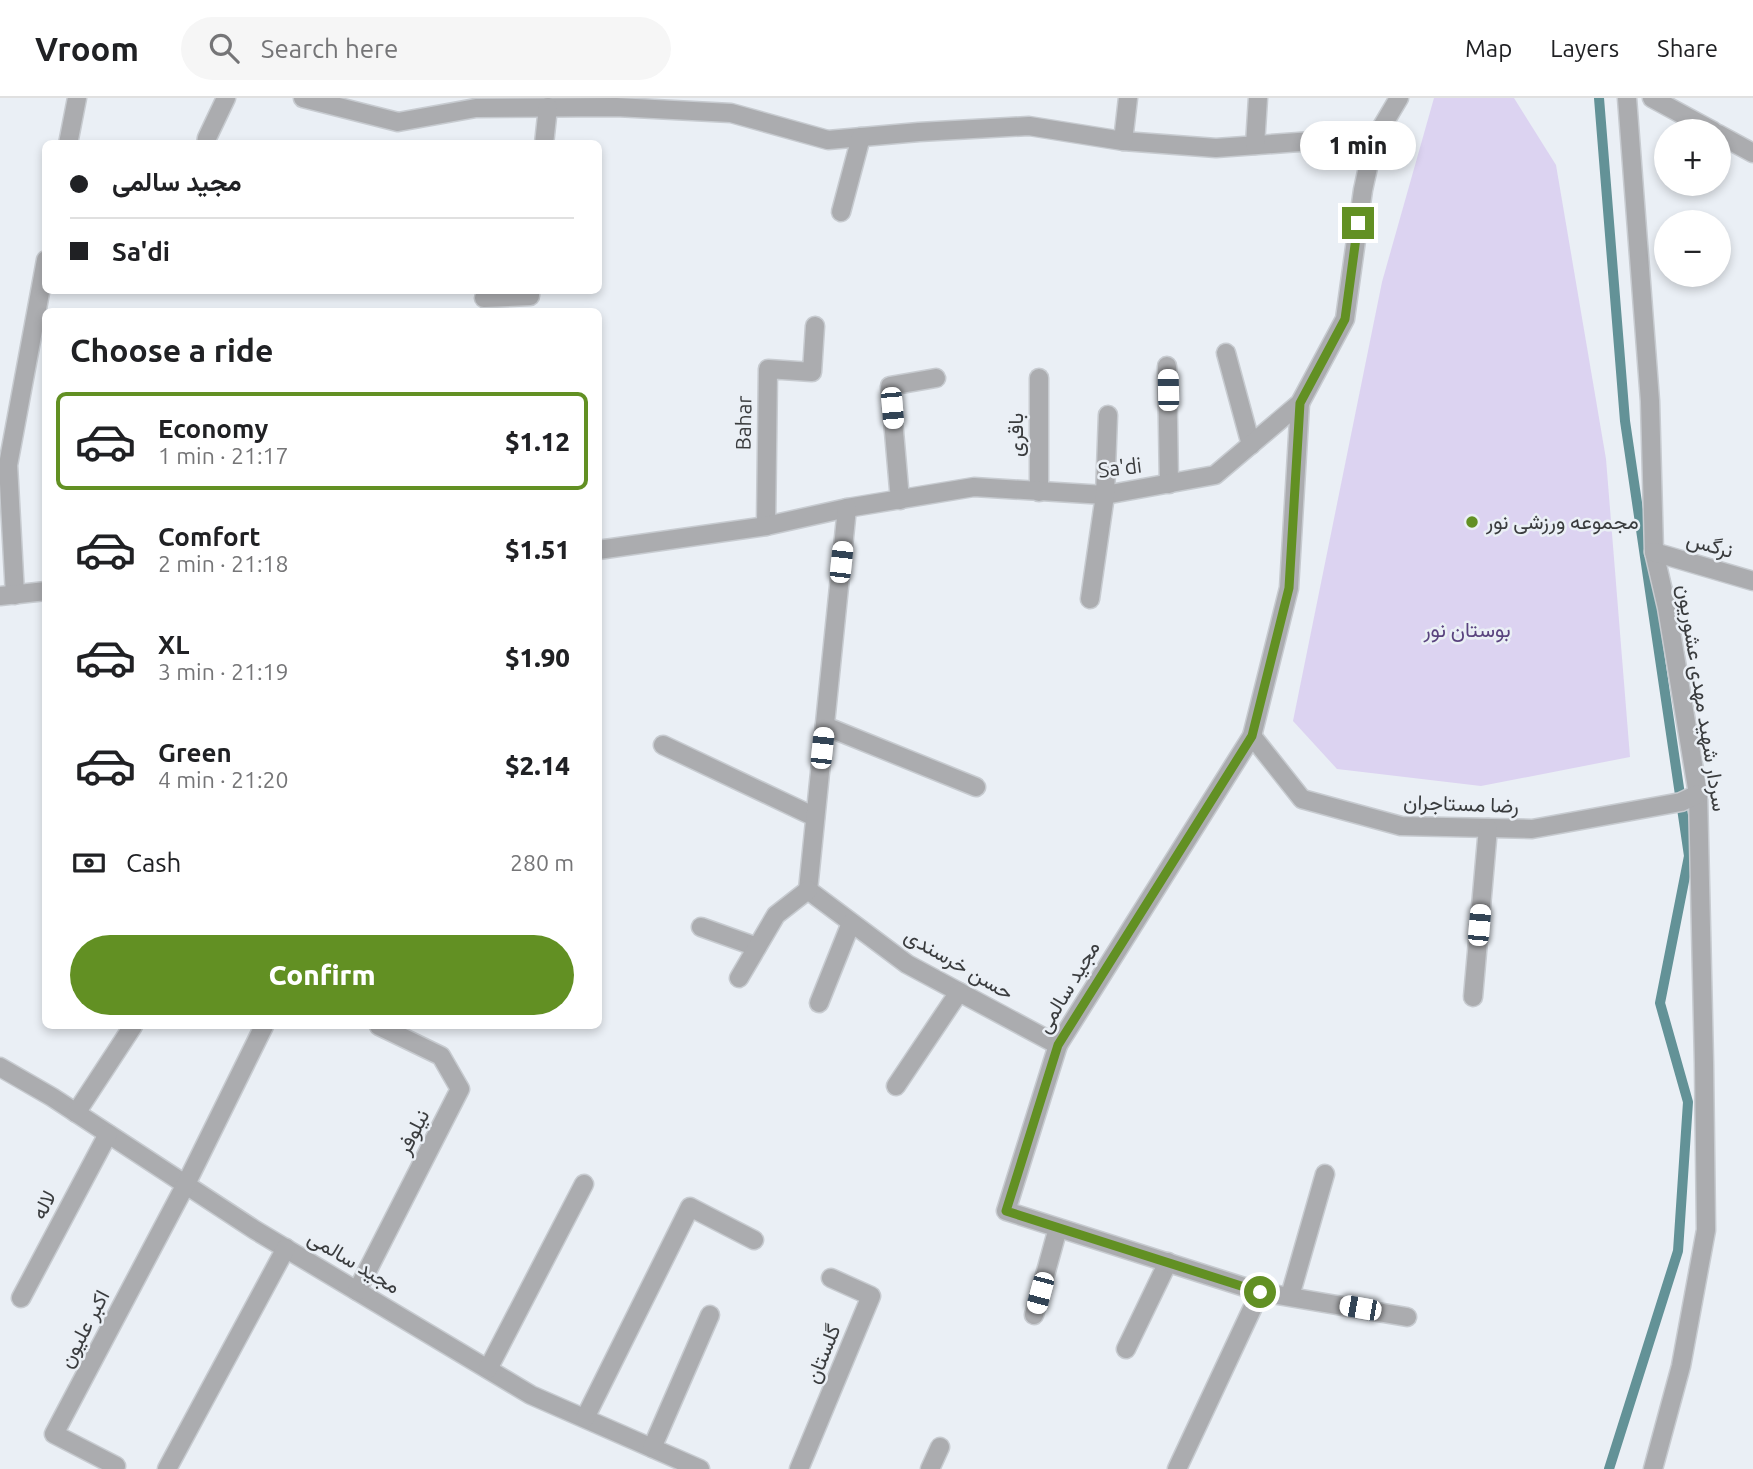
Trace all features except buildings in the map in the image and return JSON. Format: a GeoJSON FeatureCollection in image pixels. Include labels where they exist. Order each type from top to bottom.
{"type":"FeatureCollection","features":[{"type":"Feature","properties":{"kind":"street"},"geometry":{"type":"LineString","coordinates":[[69,140],[77,98]]}},
{"type":"Feature","properties":{"kind":"street"},"geometry":{"type":"LineString","coordinates":[[207,140],[226,98]]}},
{"type":"Feature","properties":{"kind":"street"},"geometry":{"type":"LineString","coordinates":[[303,98],[398,122],[476,103],[548,107],[733,106],[828,140],[1029,126],[1123,141],[1216,148],[1374,140]]}},
{"type":"Feature","properties":{"kind":"street"},"geometry":{"type":"LineString","coordinates":[[1123,141],[1128,98]]}},
{"type":"Feature","properties":{"kind":"street"},"geometry":{"type":"LineString","coordinates":[[1255,145],[1258,98]]}},
{"type":"Feature","properties":{"kind":"street","name":"Sa'di"},"geometry":{"type":"LineString","coordinates":[[602,549],[766,526],[847,508],[974,488],[1107,495],[1214,475],[1300,403],[1345,319],[1363,190],[1374,140],[1399,98]]}},
{"type":"Feature","properties":{"kind":"street","name":"سردار شهید مهدی عشوریون"},"geometry":{"type":"LineString","coordinates":[[1627,98],[1650,401],[1654,552],[1667,608],[1698,794],[1704,1062],[1706,1230],[1681,1366],[1653,1469]]}},
{"type":"Feature","properties":{"kind":"street"},"geometry":{"type":"LineString","coordinates":[[1652,98],[1691,119]]}},
{"type":"Feature","properties":{"kind":"street"},"geometry":{"type":"LineString","coordinates":[[544,140],[548,107]]}},
{"type":"Feature","properties":{"kind":"street"},"geometry":{"type":"LineString","coordinates":[[841,212],[861,137]]}},
{"type":"Feature","properties":{"kind":"street"},"geometry":{"type":"LineString","coordinates":[[1731,141],[1753,153]]}},
{"type":"Feature","properties":{"kind":"street"},"geometry":{"type":"LineString","coordinates":[[42,278],[8,465],[7,596],[42,592]]}},
{"type":"Feature","properties":{"kind":"street"},"geometry":{"type":"LineString","coordinates":[[484,298],[530,294]]}},
{"type":"Feature","properties":{"kind":"street","name":"Bahar"},"geometry":{"type":"LineString","coordinates":[[766,526],[768,369],[812,372],[815,326]]}},
{"type":"Feature","properties":{"kind":"street"},"geometry":{"type":"LineString","coordinates":[[1226,353],[1251,445]]}},
{"type":"Feature","properties":{"kind":"street"},"geometry":{"type":"LineString","coordinates":[[1167,366],[1169,484]]}},
{"type":"Feature","properties":{"kind":"street"},"geometry":{"type":"LineString","coordinates":[[900,500],[890,386],[936,378]]}},
{"type":"Feature","properties":{"kind":"street","name":"باقری"},"geometry":{"type":"LineString","coordinates":[[1039,378],[1039,492]]}},
{"type":"Feature","properties":{"kind":"street","name":"مجید سالمی"},"geometry":{"type":"LineString","coordinates":[[1300,403],[1289,588],[1252,736],[1058,1045],[1006,1211],[1260,1292],[1407,1317]]}},
{"type":"Feature","properties":{"kind":"street"},"geometry":{"type":"LineString","coordinates":[[1090,599],[1107,495],[1108,415]]}},
{"type":"Feature","properties":{"kind":"street"},"geometry":{"type":"LineString","coordinates":[[739,978],[776,915],[808,890],[847,508]]}},
{"type":"Feature","properties":{"kind":"street","name":"نرگس"},"geometry":{"type":"LineString","coordinates":[[1654,552],[1753,581]]}},
{"type":"Feature","properties":{"kind":"street"},"geometry":{"type":"LineString","coordinates":[[825,726],[976,787]]}},
{"type":"Feature","properties":{"kind":"street","name":"رضا مستاجران"},"geometry":{"type":"LineString","coordinates":[[1252,736],[1302,799],[1401,826],[1531,829],[1681,802],[1698,794]]}},
{"type":"Feature","properties":{"kind":"street"},"geometry":{"type":"LineString","coordinates":[[663,745],[815,817]]}},
{"type":"Feature","properties":{"kind":"street"},"geometry":{"type":"LineString","coordinates":[[1473,997],[1488,828]]}},
{"type":"Feature","properties":{"kind":"street","name":"حسن خرسندی"},"geometry":{"type":"LineString","coordinates":[[808,890],[906,964],[1058,1045]]}},
{"type":"Feature","properties":{"kind":"street"},"geometry":{"type":"LineString","coordinates":[[819,1003],[851,923]]}},
{"type":"Feature","properties":{"kind":"street"},"geometry":{"type":"LineString","coordinates":[[702,927],[757,947]]}},
{"type":"Feature","properties":{"kind":"street"},"geometry":{"type":"LineString","coordinates":[[896,1086],[959,992]]}},
{"type":"Feature","properties":{"kind":"street"},"geometry":{"type":"LineString","coordinates":[[76,1113],[130,1029]]}},
{"type":"Feature","properties":{"kind":"street"},"geometry":{"type":"LineString","coordinates":[[186,1184],[263,1029]]}},
{"type":"Feature","properties":{"kind":"street","name":"نیلوفر"},"geometry":{"type":"LineString","coordinates":[[357,1291],[460,1089],[440,1056],[415,1034],[392,1029]]}},
{"type":"Feature","properties":{"kind":"street","name":"مجید سالمی"},"geometry":{"type":"LineString","coordinates":[[0,1067],[52,1097],[286,1248],[531,1395],[700,1469]]}},
{"type":"Feature","properties":{"kind":"street","name":"لاله"},"geometry":{"type":"LineString","coordinates":[[21,1298],[108,1134]]}},
{"type":"Feature","properties":{"kind":"street"},"geometry":{"type":"LineString","coordinates":[[1290,1296],[1325,1174]]}},
{"type":"Feature","properties":{"kind":"street","name":"اکبر علیون"},"geometry":{"type":"LineString","coordinates":[[116,1466],[54,1434],[186,1184]]}},
{"type":"Feature","properties":{"kind":"street"},"geometry":{"type":"LineString","coordinates":[[488,1369],[584,1184]]}},
{"type":"Feature","properties":{"kind":"street"},"geometry":{"type":"LineString","coordinates":[[584,1418],[690,1207],[754,1240]]}},
{"type":"Feature","properties":{"kind":"street"},"geometry":{"type":"LineString","coordinates":[[1034,1315],[1058,1227]]}},
{"type":"Feature","properties":{"kind":"street"},"geometry":{"type":"LineString","coordinates":[[167,1469],[286,1248]]}},
{"type":"Feature","properties":{"kind":"street"},"geometry":{"type":"LineString","coordinates":[[1126,1349],[1168,1262]]}},
{"type":"Feature","properties":{"kind":"street","name":"گلستان"},"geometry":{"type":"LineString","coordinates":[[799,1469],[871,1296],[831,1278]]}},
{"type":"Feature","properties":{"kind":"street"},"geometry":{"type":"LineString","coordinates":[[1177,1469],[1260,1292]]}},
{"type":"Feature","properties":{"kind":"street"},"geometry":{"type":"LineString","coordinates":[[652,1448],[710,1315]]}},
{"type":"Feature","properties":{"kind":"street"},"geometry":{"type":"LineString","coordinates":[[930,1469],[940,1447]]}},
{"type":"Feature","properties":{"kind":"green space","name":"بوستان نور"},"geometry":{"type":"Polygon","coordinates":[[[1434,98],[1514,98],[1556,165],[1606,459],[1630,757],[1481,786],[1337,769],[1293,721],[1382,282],[1434,98]]]}},
{"type":"Feature","properties":{"kind":"waterway"},"geometry":{"type":"LineString","coordinates":[[1599,98],[1625,421],[1689,856],[1660,1003],[1688,1102],[1678,1251],[1609,1469]]}},
{"type":"Feature","properties":{"kind":"place","name":"مجموعه ورزشی نور"},"geometry":{"type":"Point","coordinates":[1472,522]}},
{"type":"Feature","properties":{"kind":"route"},"geometry":{"type":"LineString","coordinates":[[1260,1292],[1006,1211],[1058,1045],[1252,736],[1289,588],[1300,403],[1345,319],[1358,223]]}}]}
